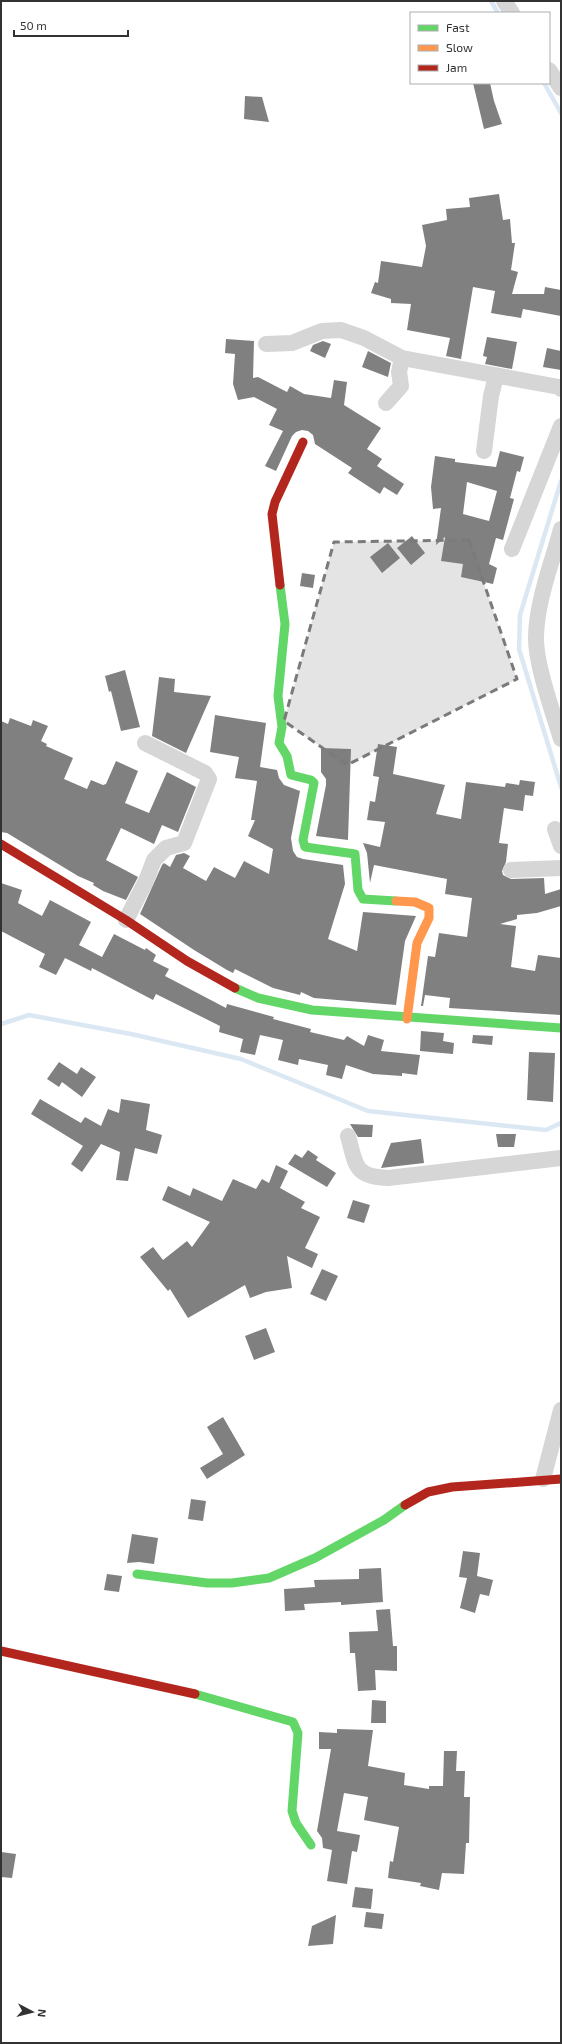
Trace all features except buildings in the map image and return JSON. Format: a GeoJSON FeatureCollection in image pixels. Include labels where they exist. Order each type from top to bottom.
{"type":"FeatureCollection","features":[{"type":"Feature","properties":{"kind":"street"},"geometry":{"type":"LineString","coordinates":[[504,1],[511,12]]}},
{"type":"Feature","properties":{"kind":"street"},"geometry":{"type":"LineString","coordinates":[[550,72],[561,88]]}},
{"type":"Feature","properties":{"kind":"street"},"geometry":{"type":"LineString","coordinates":[[266,344],[292,343],[322,331],[341,330],[364,338],[402,358],[559,387],[561,389]]}},
{"type":"Feature","properties":{"kind":"street"},"geometry":{"type":"LineString","coordinates":[[386,402],[401,387],[399,372],[402,358]]}},
{"type":"Feature","properties":{"kind":"street"},"geometry":{"type":"LineString","coordinates":[[484,451],[490,396],[496,376]]}},
{"type":"Feature","properties":{"kind":"street"},"geometry":{"type":"LineString","coordinates":[[512,549],[561,426]]}},
{"type":"Feature","properties":{"kind":"street"},"geometry":{"type":"LineString","coordinates":[[303,442],[275,502],[272,514],[275,553],[285,624],[278,696],[282,727],[279,743],[287,756],[291,775],[294,777],[311,780],[314,783],[303,840],[305,847],[355,854],[358,890],[363,899],[412,902],[425,905],[429,908],[430,918],[417,943],[407,1019]]}},
{"type":"Feature","properties":{"kind":"street"},"geometry":{"type":"LineString","coordinates":[[561,529],[540,608],[536,637],[544,680],[561,739]]}},
{"type":"Feature","properties":{"kind":"street"},"geometry":{"type":"LineString","coordinates":[[126,920],[146,881],[154,860],[166,848],[184,843],[209,779],[205,773],[145,743]]}},
{"type":"Feature","properties":{"kind":"street"},"geometry":{"type":"LineString","coordinates":[[555,829],[561,846]]}},
{"type":"Feature","properties":{"kind":"street"},"geometry":{"type":"LineString","coordinates":[[1,844],[126,920],[187,962],[221,981],[258,998],[312,1010],[407,1019],[561,1028]]}},
{"type":"Feature","properties":{"kind":"street"},"geometry":{"type":"LineString","coordinates":[[511,870],[561,868]]}},
{"type":"Feature","properties":{"kind":"street"},"geometry":{"type":"LineString","coordinates":[[348,1136],[358,1166],[363,1174],[373,1178],[388,1178],[561,1158]]}},
{"type":"Feature","properties":{"kind":"street"},"geometry":{"type":"LineString","coordinates":[[543,1478],[561,1410]]}},
{"type":"Feature","properties":{"kind":"street"},"geometry":{"type":"LineString","coordinates":[[137,1574],[207,1583],[232,1584],[269,1578],[315,1558],[384,1520],[418,1496],[428,1492],[452,1487],[543,1478],[561,1479]]}},
{"type":"Feature","properties":{"kind":"street"},"geometry":{"type":"LineString","coordinates":[[1,1651],[189,1692],[293,1722],[298,1733],[293,1818],[311,1845]]}},
{"type":"Feature","properties":{"kind":"highlighted area"},"geometry":{"type":"Polygon","coordinates":[[[469,540],[517,679],[347,765],[284,721],[334,542],[469,540]]]}},
{"type":"Feature","properties":{"kind":"waterway"},"geometry":{"type":"LineString","coordinates":[[491,1],[497,12]]}},
{"type":"Feature","properties":{"kind":"waterway"},"geometry":{"type":"LineString","coordinates":[[545,84],[561,113]]}},
{"type":"Feature","properties":{"kind":"waterway"},"geometry":{"type":"LineString","coordinates":[[561,481],[520,615],[519,649],[561,787]]}},
{"type":"Feature","properties":{"kind":"waterway"},"geometry":{"type":"LineString","coordinates":[[1,1024],[29,1015],[131,1034],[241,1059],[368,1111],[546,1130],[561,1123]]}},
{"type":"Feature","properties":{"kind":"traffic: fast"},"geometry":{"type":"LineString","coordinates":[[280,585],[285,624],[278,696],[282,727],[279,743],[287,756],[291,775],[311,780],[314,783],[303,840],[305,847],[355,854],[358,890],[363,899],[396,901]]}},
{"type":"Feature","properties":{"kind":"traffic: fast"},"geometry":{"type":"LineString","coordinates":[[235,988],[258,998],[312,1010],[561,1028]]}},
{"type":"Feature","properties":{"kind":"traffic: fast"},"geometry":{"type":"LineString","coordinates":[[137,1574],[207,1583],[232,1583],[269,1578],[315,1558],[384,1520],[405,1505]]}},
{"type":"Feature","properties":{"kind":"traffic: fast"},"geometry":{"type":"LineString","coordinates":[[195,1694],[293,1722],[298,1733],[292,1811],[296,1823],[311,1845]]}},
{"type":"Feature","properties":{"kind":"traffic: slow"},"geometry":{"type":"LineString","coordinates":[[396,901],[415,902],[429,908],[429,918],[417,943],[407,1019]]}},
{"type":"Feature","properties":{"kind":"traffic: jam"},"geometry":{"type":"LineString","coordinates":[[280,585],[272,514],[275,502],[303,442]]}},
{"type":"Feature","properties":{"kind":"traffic: jam"},"geometry":{"type":"LineString","coordinates":[[1,844],[126,920],[187,961],[235,988]]}},
{"type":"Feature","properties":{"kind":"traffic: jam"},"geometry":{"type":"LineString","coordinates":[[405,1505],[428,1492],[452,1487],[561,1479]]}},
{"type":"Feature","properties":{"kind":"traffic: jam"},"geometry":{"type":"LineString","coordinates":[[1,1651],[195,1694]]}}]}
